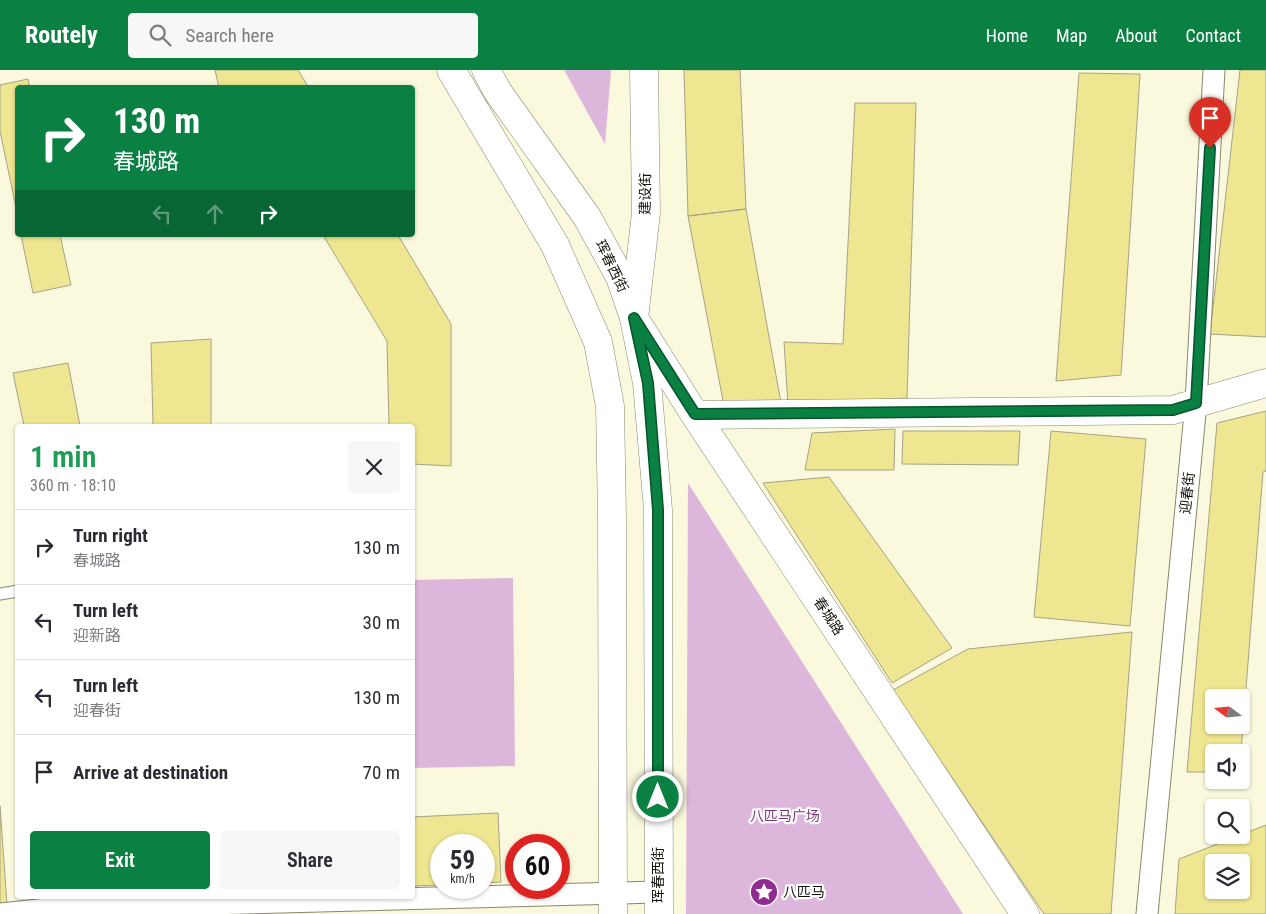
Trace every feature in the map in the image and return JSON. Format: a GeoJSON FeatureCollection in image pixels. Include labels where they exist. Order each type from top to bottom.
{"type":"FeatureCollection","features":[{"type":"Feature","properties":{"kind":"main road"},"geometry":{"type":"LineString","coordinates":[[437,70],[470,100]]}},
{"type":"Feature","properties":{"kind":"main road"},"geometry":{"type":"LineString","coordinates":[[451,70],[555,245],[598,342],[610,406],[613,904]]}},
{"type":"Feature","properties":{"kind":"main road","name":"建设街"},"geometry":{"type":"LineString","coordinates":[[634,318],[646,213],[644,70]]}},
{"type":"Feature","properties":{"kind":"main road","name":"珲春西街"},"geometry":{"type":"LineString","coordinates":[[494,77],[587,217],[620,277],[634,318],[648,383],[658,510],[659,903]]}},
{"type":"Feature","properties":{"kind":"main road","name":"春城路"},"geometry":{"type":"LineString","coordinates":[[634,318],[695,414],[1025,914]]}},
{"type":"Feature","properties":{"kind":"main road"},"geometry":{"type":"LineString","coordinates":[[695,414],[1173,410],[1266,383]]}},
{"type":"Feature","properties":{"kind":"street","name":"迎春街"},"geometry":{"type":"LineString","coordinates":[[1147,914],[1196,403],[1214,70]]}},
{"type":"Feature","properties":{"kind":"street"},"geometry":{"type":"LineString","coordinates":[[0,914],[58,908],[659,903]]}},
{"type":"Feature","properties":{"kind":"lane"},"geometry":{"type":"LineString","coordinates":[[0,594],[15,592]]}},
{"type":"Feature","properties":{"kind":"green space"},"geometry":{"type":"Polygon","coordinates":[[[564,70],[611,70],[605,144],[564,70]]]}},
{"type":"Feature","properties":{"kind":"green space","name":"八匹马广场"},"geometry":{"type":"Polygon","coordinates":[[[688,483],[963,914],[686,914],[688,483]]]}},
{"type":"Feature","properties":{"kind":"green space"},"geometry":{"type":"Polygon","coordinates":[[[513,578],[515,766],[415,768],[415,580],[513,578]]]}},
{"type":"Feature","properties":{"kind":"building"},"geometry":{"type":"Polygon","coordinates":[[[215,70],[298,70],[307,85],[218,85],[215,70]]]}},
{"type":"Feature","properties":{"kind":"building"},"geometry":{"type":"Polygon","coordinates":[[[684,70],[740,70],[746,209],[688,216],[684,70]]]}},
{"type":"Feature","properties":{"kind":"building"},"geometry":{"type":"Polygon","coordinates":[[[1240,70],[1266,70],[1266,337],[1210,334],[1240,70]]]}},
{"type":"Feature","properties":{"kind":"building"},"geometry":{"type":"Polygon","coordinates":[[[1079,73],[1140,74],[1121,375],[1056,381],[1079,73]]]}},
{"type":"Feature","properties":{"kind":"building"},"geometry":{"type":"Polygon","coordinates":[[[28,79],[29,85],[15,85],[15,203],[0,131],[0,85],[28,79]]]}},
{"type":"Feature","properties":{"kind":"building"},"geometry":{"type":"Polygon","coordinates":[[[855,103],[916,103],[907,398],[788,405],[784,342],[843,344],[855,103]]]}},
{"type":"Feature","properties":{"kind":"building"},"geometry":{"type":"Polygon","coordinates":[[[746,209],[781,403],[724,406],[688,216],[746,209]]]}},
{"type":"Feature","properties":{"kind":"building"},"geometry":{"type":"Polygon","coordinates":[[[21,237],[60,237],[71,285],[33,293],[21,237]]]}},
{"type":"Feature","properties":{"kind":"building"},"geometry":{"type":"Polygon","coordinates":[[[324,237],[399,237],[451,324],[451,466],[415,464],[415,424],[389,424],[387,341],[324,237]]]}},
{"type":"Feature","properties":{"kind":"building"},"geometry":{"type":"Polygon","coordinates":[[[211,339],[211,424],[153,424],[151,343],[211,339]]]}},
{"type":"Feature","properties":{"kind":"building"},"geometry":{"type":"Polygon","coordinates":[[[68,363],[80,424],[24,424],[13,373],[68,363]]]}},
{"type":"Feature","properties":{"kind":"building"},"geometry":{"type":"Polygon","coordinates":[[[1266,411],[1266,471],[1263,472],[1246,689],[1205,689],[1205,734],[1242,734],[1242,744],[1205,744],[1205,772],[1187,772],[1217,423],[1266,411]]]}},
{"type":"Feature","properties":{"kind":"building"},"geometry":{"type":"Polygon","coordinates":[[[895,429],[894,470],[805,470],[812,433],[895,429]]]}},
{"type":"Feature","properties":{"kind":"building"},"geometry":{"type":"Polygon","coordinates":[[[903,431],[1020,431],[1018,465],[902,464],[903,431]]]}},
{"type":"Feature","properties":{"kind":"building"},"geometry":{"type":"Polygon","coordinates":[[[1051,431],[1146,439],[1130,626],[1034,617],[1051,431]]]}},
{"type":"Feature","properties":{"kind":"building"},"geometry":{"type":"Polygon","coordinates":[[[829,477],[952,648],[892,683],[763,483],[829,477]]]}},
{"type":"Feature","properties":{"kind":"building"},"geometry":{"type":"Polygon","coordinates":[[[1132,632],[1111,914],[1044,914],[893,690],[968,649],[1132,632]]]}},
{"type":"Feature","properties":{"kind":"building"},"geometry":{"type":"Polygon","coordinates":[[[0,806],[7,905],[0,905],[0,806]]]}},
{"type":"Feature","properties":{"kind":"building"},"geometry":{"type":"Polygon","coordinates":[[[498,813],[501,882],[495,882],[495,834],[430,834],[430,885],[415,886],[415,817],[498,813]]]}},
{"type":"Feature","properties":{"kind":"building"},"geometry":{"type":"Polygon","coordinates":[[[1266,825],[1266,914],[1175,914],[1179,859],[1217,844],[1250,844],[1250,831],[1266,825]]]}},
{"type":"Feature","properties":{"kind":"place","name":"八匹马"},"geometry":{"type":"Point","coordinates":[764,892]}},
{"type":"Feature","properties":{"kind":"route"},"geometry":{"type":"LineString","coordinates":[[658,797],[658,510],[648,383],[634,318],[695,414],[1173,410],[1196,403],[1210,148]]}}]}
